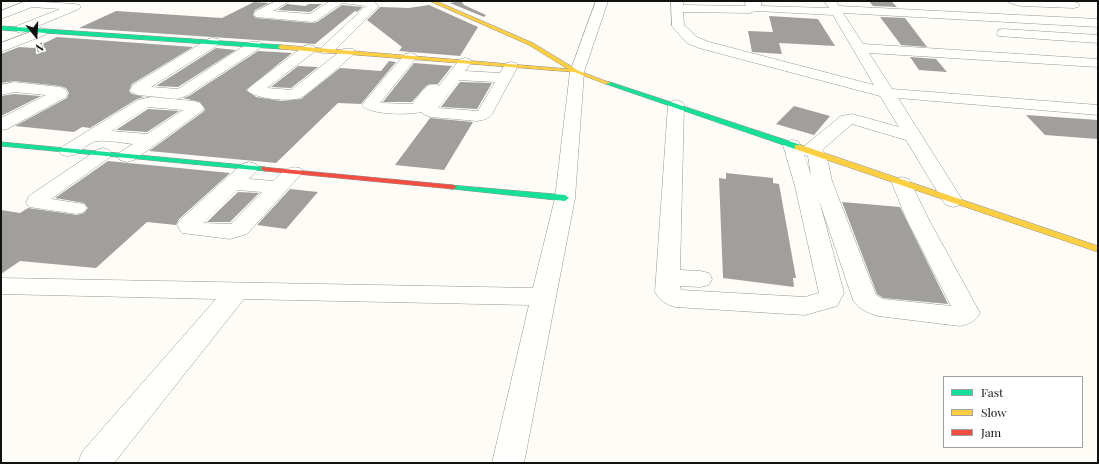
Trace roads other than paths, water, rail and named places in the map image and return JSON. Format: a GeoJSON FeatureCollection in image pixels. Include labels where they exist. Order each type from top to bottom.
{"type":"FeatureCollection","features":[{"type":"Feature","properties":{"kind":"street"},"geometry":{"type":"LineString","coordinates":[[294,2],[285,1],[260,14],[312,18],[339,3]]}},
{"type":"Feature","properties":{"kind":"street"},"geometry":{"type":"LineString","coordinates":[[432,1],[530,44],[577,72],[1098,249]]}},
{"type":"Feature","properties":{"kind":"street"},"geometry":{"type":"LineString","coordinates":[[508,463],[565,198],[577,72],[602,1]]}},
{"type":"Feature","properties":{"kind":"street"},"geometry":{"type":"LineString","coordinates":[[750,1],[752,9],[749,10],[684,4],[678,26],[692,40],[704,44],[888,93],[1098,110]]}},
{"type":"Feature","properties":{"kind":"street"},"geometry":{"type":"LineString","coordinates":[[755,1],[756,8],[835,10],[1098,23]]}},
{"type":"Feature","properties":{"kind":"street"},"geometry":{"type":"LineString","coordinates":[[776,1],[835,10],[859,23]]}},
{"type":"Feature","properties":{"kind":"street"},"geometry":{"type":"LineString","coordinates":[[1014,1],[1021,3],[1063,3],[1098,20]]}},
{"type":"Feature","properties":{"kind":"street"},"geometry":{"type":"LineString","coordinates":[[1,15],[34,2],[75,7],[21,29]]}},
{"type":"Feature","properties":{"kind":"street"},"geometry":{"type":"LineString","coordinates":[[317,3],[365,4],[373,6],[327,50]]}},
{"type":"Feature","properties":{"kind":"street"},"geometry":{"type":"LineString","coordinates":[[320,18],[348,19],[365,4]]}},
{"type":"Feature","properties":{"kind":"street"},"geometry":{"type":"LineString","coordinates":[[835,10],[888,93],[953,201]]}},
{"type":"Feature","properties":{"kind":"street"},"geometry":{"type":"LineString","coordinates":[[1,28],[410,57],[458,66],[508,72],[577,72]]}},
{"type":"Feature","properties":{"kind":"street"},"geometry":{"type":"LineString","coordinates":[[1,48],[44,31]]}},
{"type":"Feature","properties":{"kind":"street"},"geometry":{"type":"LineString","coordinates":[[994,32],[1098,40]]}},
{"type":"Feature","properties":{"kind":"street"},"geometry":{"type":"LineString","coordinates":[[213,42],[138,88],[138,90],[177,94],[183,92],[255,45]]}},
{"type":"Feature","properties":{"kind":"street"},"geometry":{"type":"LineString","coordinates":[[859,48],[1098,63]]}},
{"type":"Feature","properties":{"kind":"street"},"geometry":{"type":"LineString","coordinates":[[309,49],[255,90],[258,92],[289,95],[296,94],[348,52]]}},
{"type":"Feature","properties":{"kind":"street"},"geometry":{"type":"LineString","coordinates":[[410,57],[370,105],[374,107],[418,108],[458,66]]}},
{"type":"Feature","properties":{"kind":"street"},"geometry":{"type":"LineString","coordinates":[[458,66],[428,110],[431,112],[477,116],[484,114],[508,72]]}},
{"type":"Feature","properties":{"kind":"street"},"geometry":{"type":"LineString","coordinates":[[1,90],[14,87],[60,92],[60,94],[1,125]]}},
{"type":"Feature","properties":{"kind":"street"},"geometry":{"type":"LineString","coordinates":[[68,151],[144,103],[151,102],[194,106],[196,108],[127,156]]}},
{"type":"Feature","properties":{"kind":"street"},"geometry":{"type":"LineString","coordinates":[[676,105],[667,292],[675,298],[806,306],[828,300],[832,293],[805,186],[806,150]]}},
{"type":"Feature","properties":{"kind":"street"},"geometry":{"type":"LineString","coordinates":[[806,150],[847,120],[852,119],[891,136],[913,136]]}},
{"type":"Feature","properties":{"kind":"street"},"geometry":{"type":"LineString","coordinates":[[93,135],[151,140]]}},
{"type":"Feature","properties":{"kind":"street"},"geometry":{"type":"LineString","coordinates":[[1,144],[565,198]]}},
{"type":"Feature","properties":{"kind":"street"},"geometry":{"type":"LineString","coordinates":[[806,150],[822,181],[866,300],[878,307],[960,317],[967,313],[917,218],[902,183]]}},
{"type":"Feature","properties":{"kind":"street"},"geometry":{"type":"LineString","coordinates":[[77,208],[36,204],[36,200],[103,154]]}},
{"type":"Feature","properties":{"kind":"street"},"geometry":{"type":"LineString","coordinates":[[249,168],[188,225],[190,228],[230,232],[239,229],[293,172]]}},
{"type":"Feature","properties":{"kind":"street"},"geometry":{"type":"LineString","coordinates":[[232,183],[278,188]]}},
{"type":"Feature","properties":{"kind":"street"},"geometry":{"type":"LineString","coordinates":[[668,277],[700,279]]}},
{"type":"Feature","properties":{"kind":"street"},"geometry":{"type":"LineString","coordinates":[[1,286],[544,297]]}},
{"type":"Feature","properties":{"kind":"street"},"geometry":{"type":"LineString","coordinates":[[94,463],[237,290]]}}]}
